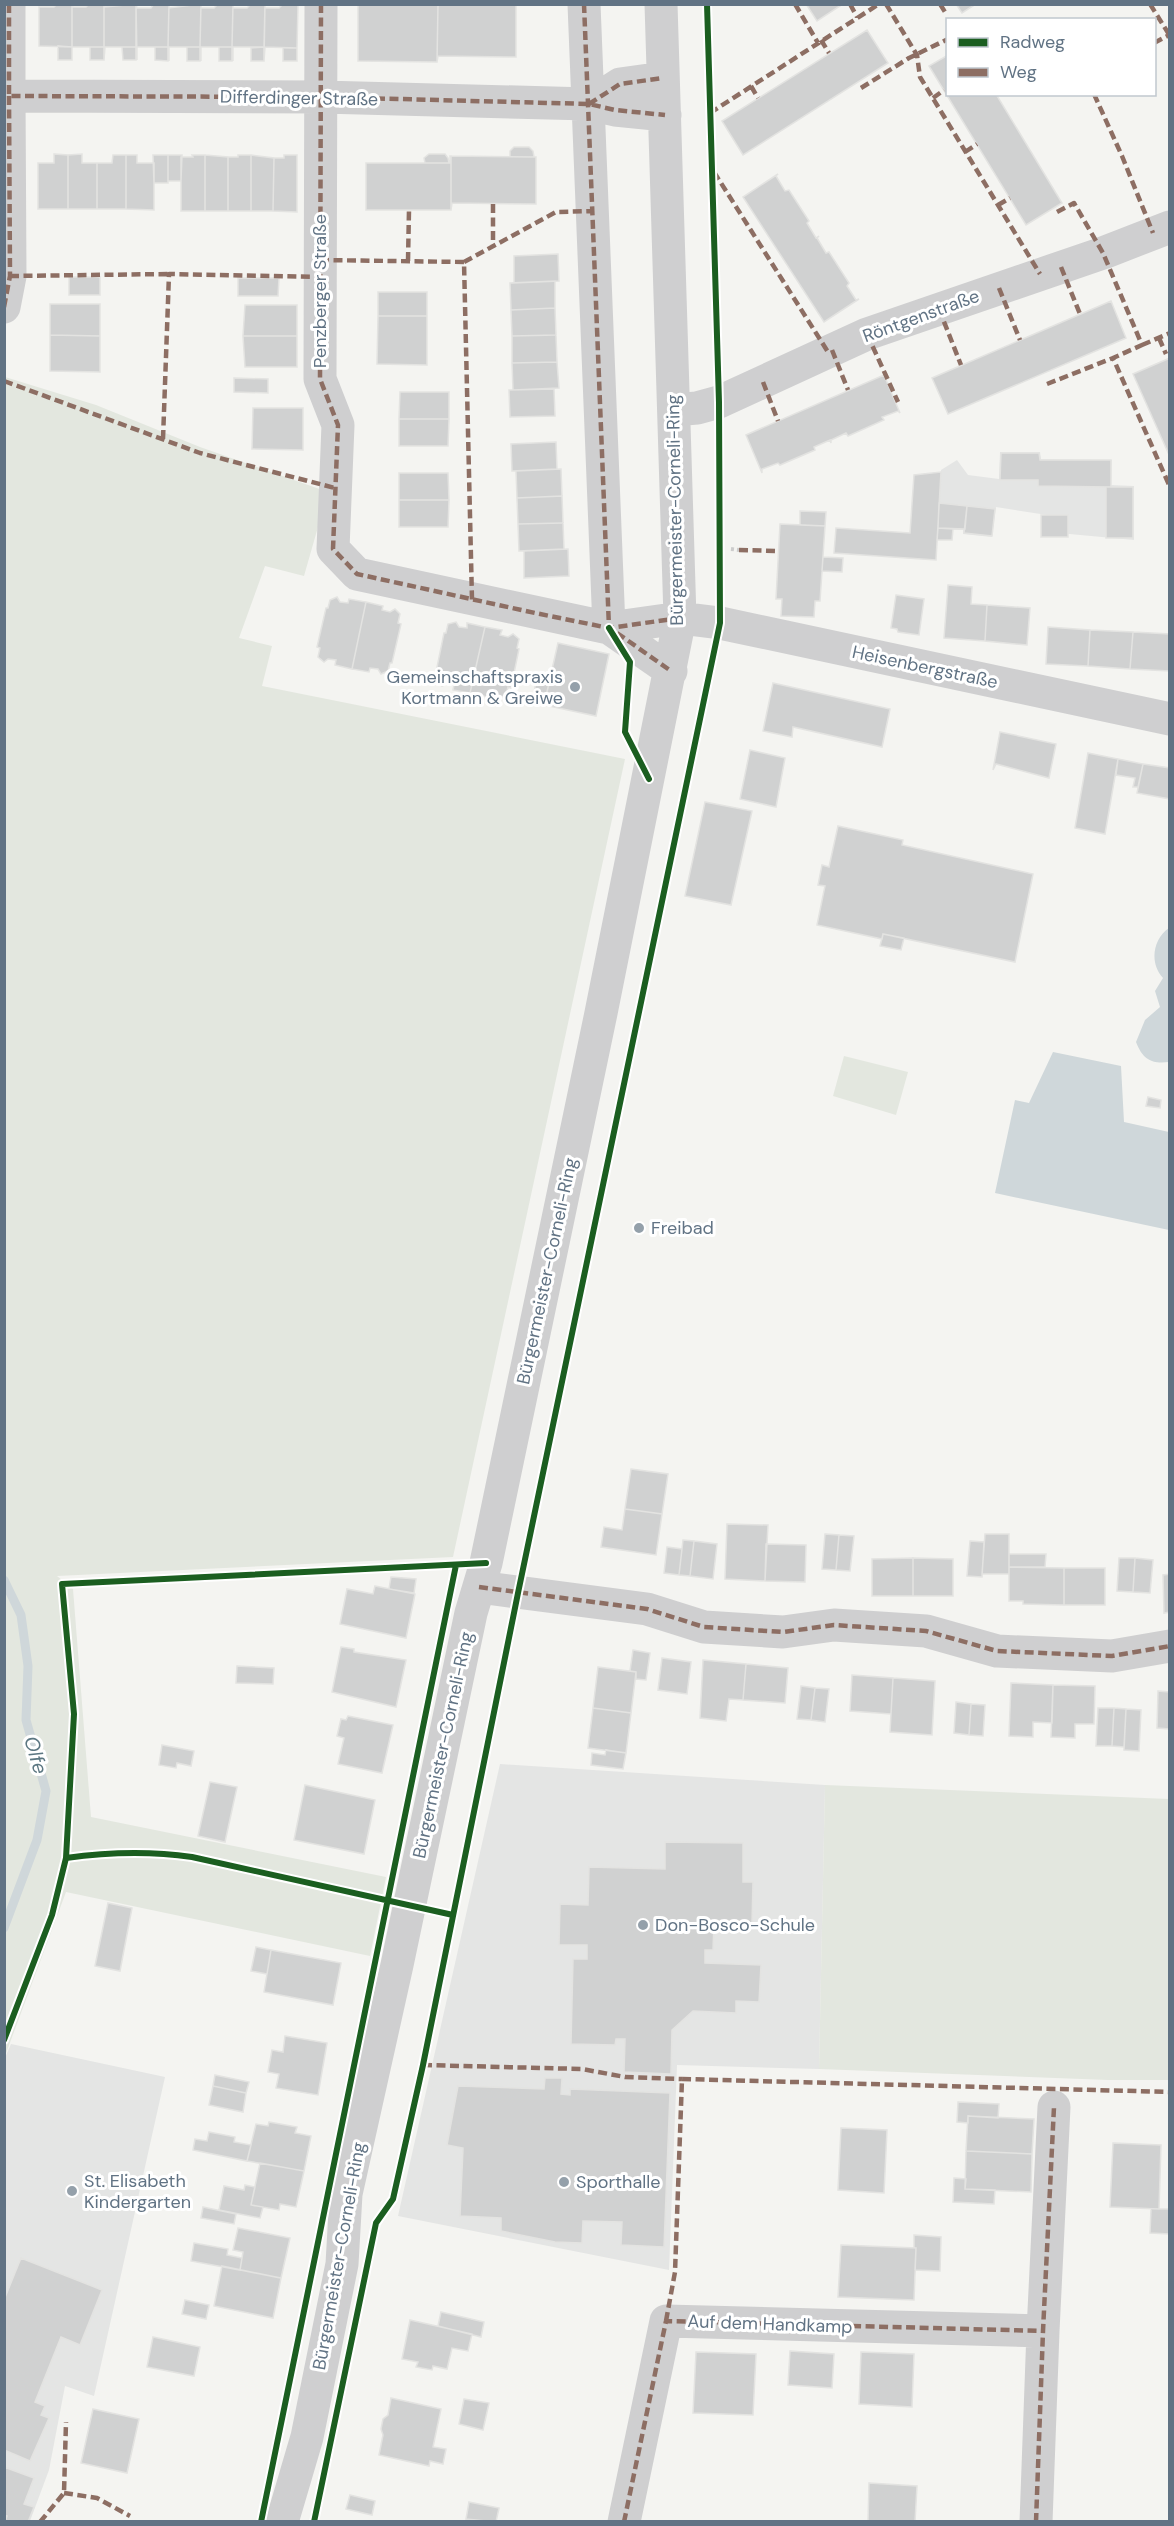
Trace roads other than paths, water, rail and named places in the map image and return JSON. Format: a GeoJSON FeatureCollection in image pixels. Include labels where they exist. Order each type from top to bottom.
{"type":"FeatureCollection","features":[{"type":"Feature","properties":{"kind":"street"},"geometry":{"type":"LineString","coordinates":[[4,307],[10,276],[9,4]]}},
{"type":"Feature","properties":{"kind":"street","name":"Penzberger Straße"},"geometry":{"type":"LineString","coordinates":[[321,4],[320,379],[338,425],[333,549],[357,574],[609,628],[680,618]]}},
{"type":"Feature","properties":{"kind":"street"},"geometry":{"type":"LineString","coordinates":[[584,4],[590,104],[609,628]]}},
{"type":"Feature","properties":{"kind":"street","name":"Bürgermeister-Corneli-Ring"},"geometry":{"type":"LineString","coordinates":[[282,2522],[307,2437],[342,2264],[346,2194],[471,1613],[486,1563],[680,618],[661,4]]}},
{"type":"Feature","properties":{"kind":"street"},"geometry":{"type":"LineString","coordinates":[[590,104],[620,84],[663,78]]}},
{"type":"Feature","properties":{"kind":"street","name":"Differdinger Straße"},"geometry":{"type":"LineString","coordinates":[[9,96],[322,97],[590,104],[615,110],[665,115]]}},
{"type":"Feature","properties":{"kind":"street","name":"Röntgenstraße"},"geometry":{"type":"LineString","coordinates":[[674,410],[697,408],[719,402],[867,334],[1103,253],[1170,226]]}},
{"type":"Feature","properties":{"kind":"street","name":"Heisenbergstraße"},"geometry":{"type":"LineString","coordinates":[[680,618],[720,623],[1170,719]]}},
{"type":"Feature","properties":{"kind":"street","name":"Penzberger Straße"},"geometry":{"type":"LineString","coordinates":[[609,628],[671,670]]}},
{"type":"Feature","properties":{"kind":"street"},"geometry":{"type":"LineString","coordinates":[[479,1587],[646,1609],[704,1627],[783,1632],[834,1625],[914,1630],[926,1631],[997,1651],[1112,1656],[1170,1646]]}},
{"type":"Feature","properties":{"kind":"street"},"geometry":{"type":"LineString","coordinates":[[1036,2522],[1054,2107]]}},
{"type":"Feature","properties":{"kind":"street","name":"Auf dem Handkamp"},"geometry":{"type":"LineString","coordinates":[[624,2522],[666,2321],[1043,2331]]}},
{"type":"Feature","properties":{"kind":"waterway","name":"Olfe"},"geometry":{"type":"LineString","coordinates":[[4,1580],[21,1615],[28,1666],[26,1720],[46,1791],[37,1840],[4,1928]]}},
{"type":"Feature","properties":{"kind":"place","name":"Gemeinschaftspraxis Kortmann & Greiwe"},"geometry":{"type":"Point","coordinates":[575,687]}},
{"type":"Feature","properties":{"kind":"place","name":"Freibad"},"geometry":{"type":"Point","coordinates":[639,1228]}},
{"type":"Feature","properties":{"kind":"place","name":"Don-Bosco-Schule"},"geometry":{"type":"Point","coordinates":[643,1925]}},
{"type":"Feature","properties":{"kind":"place","name":"Sporthalle"},"geometry":{"type":"Point","coordinates":[564,2182]}},
{"type":"Feature","properties":{"kind":"place","name":"St. Elisabeth Kindergarten"},"geometry":{"type":"Point","coordinates":[72,2191]}}]}
